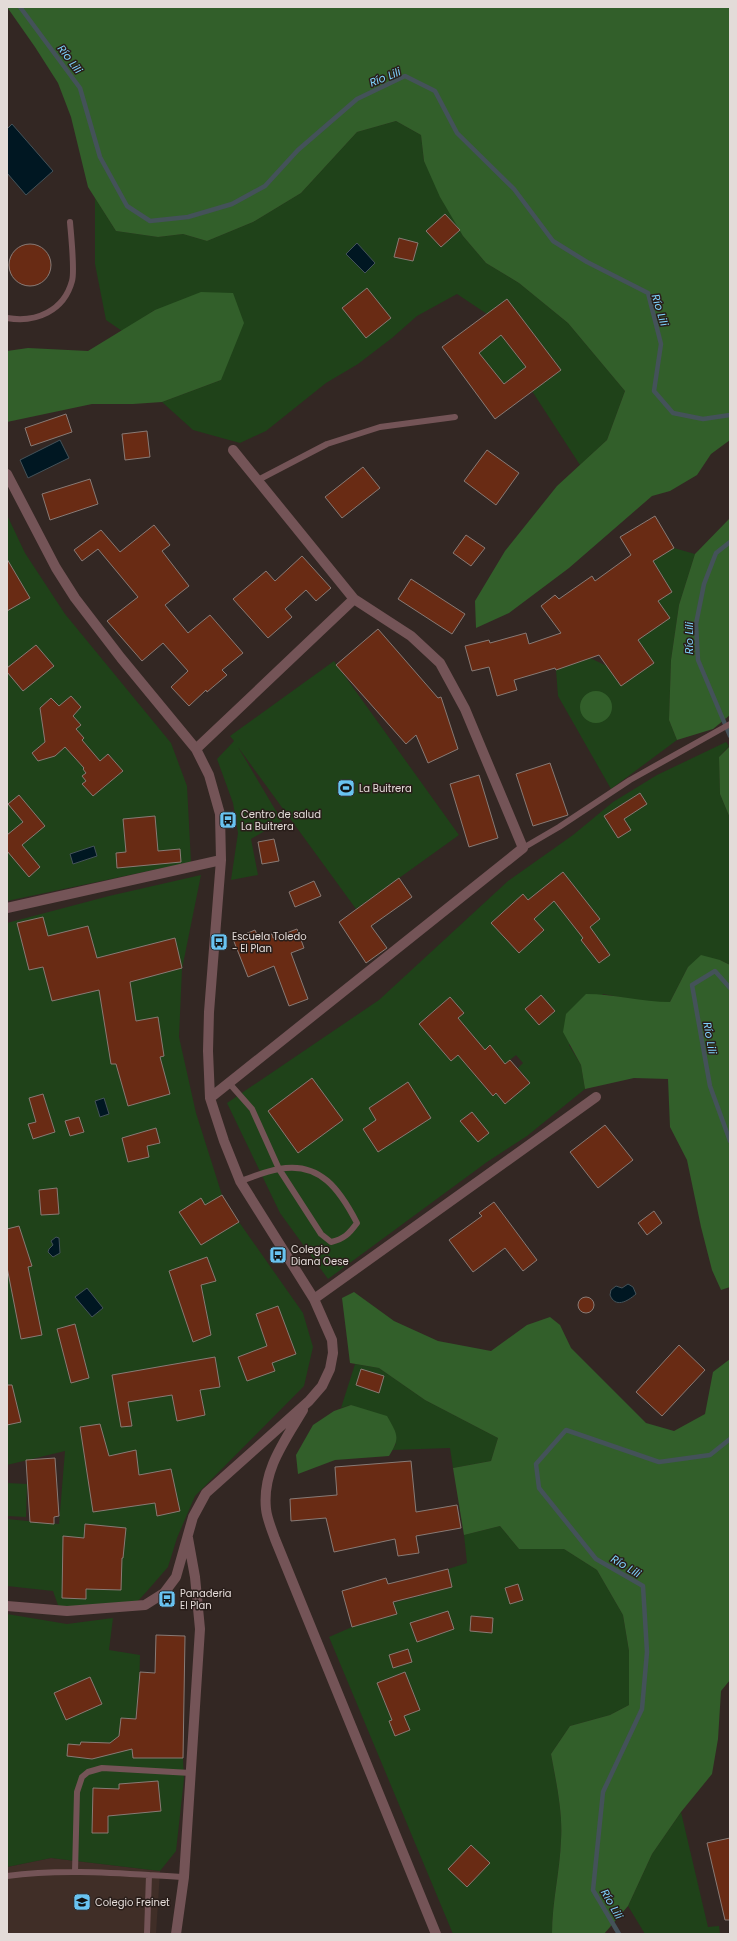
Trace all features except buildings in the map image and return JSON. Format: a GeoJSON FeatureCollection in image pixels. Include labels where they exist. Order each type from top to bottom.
{"type":"FeatureCollection","features":[{"type":"Feature","properties":{"kind":"street"},"geometry":{"type":"LineString","coordinates":[[210,1098],[523,848],[465,709],[440,663],[411,636],[354,599],[233,450]]}},
{"type":"Feature","properties":{"kind":"street"},"geometry":{"type":"LineString","coordinates":[[7,474],[56,568],[75,598],[121,658],[196,749],[209,775],[220,814],[221,860],[209,1012],[208,1051],[210,1098],[224,1141],[240,1181],[314,1299],[332,1340],[333,1353],[330,1369],[322,1386],[309,1401],[206,1494],[192,1517],[176,1577],[164,1593],[145,1605],[67,1611],[7,1606]]}},
{"type":"Feature","properties":{"kind":"street"},"geometry":{"type":"LineString","coordinates":[[196,749],[354,599]]}},
{"type":"Feature","properties":{"kind":"street"},"geometry":{"type":"LineString","coordinates":[[7,908],[221,860]]}},
{"type":"Feature","properties":{"kind":"street"},"geometry":{"type":"LineString","coordinates":[[314,1299],[596,1097]]}},
{"type":"Feature","properties":{"kind":"street"},"geometry":{"type":"LineString","coordinates":[[309,1401],[276,1456],[266,1484],[266,1510],[274,1539],[436,1934]]}},
{"type":"Feature","properties":{"kind":"street"},"geometry":{"type":"LineString","coordinates":[[176,1934],[184,1877],[200,1629],[195,1577],[188,1536]]}},
{"type":"Feature","properties":{"kind":"lane"},"geometry":{"type":"LineString","coordinates":[[7,318],[17,320],[40,318],[60,306],[73,280],[70,222]]}},
{"type":"Feature","properties":{"kind":"lane"},"geometry":{"type":"LineString","coordinates":[[258,480],[327,444],[380,427],[455,417]]}},
{"type":"Feature","properties":{"kind":"lane"},"geometry":{"type":"LineString","coordinates":[[523,848],[559,827],[630,780],[730,724]]}},
{"type":"Feature","properties":{"kind":"lane"},"geometry":{"type":"LineString","coordinates":[[229,1083],[252,1109],[279,1168],[321,1234],[331,1242],[342,1240],[349,1234],[357,1223],[338,1192],[322,1175],[306,1169],[279,1168],[240,1181]]}},
{"type":"Feature","properties":{"kind":"lane"},"geometry":{"type":"LineString","coordinates":[[75,1872],[78,1792],[82,1777],[88,1772],[102,1768],[191,1773]]}},
{"type":"Feature","properties":{"kind":"lane"},"geometry":{"type":"LineString","coordinates":[[7,1876],[30,1873],[75,1872],[184,1877]]}},
{"type":"Feature","properties":{"kind":"lane"},"geometry":{"type":"LineString","coordinates":[[147,1934],[149,1875]]}},
{"type":"Feature","properties":{"kind":"shaded area","name":"Colegio Freinet"},"geometry":{"type":"Polygon","coordinates":[[[51,1858],[160,1871],[156,1934],[7,1934],[7,1867],[51,1858]]]}},
{"type":"Feature","properties":{"kind":"green space"},"geometry":{"type":"Polygon","coordinates":[[[7,7],[730,7],[730,440],[711,454],[697,475],[670,491],[652,496],[569,568],[509,613],[476,628],[475,601],[505,551],[557,486],[607,440],[625,391],[568,323],[519,283],[486,263],[463,236],[440,197],[424,161],[421,135],[396,121],[357,132],[301,193],[253,222],[207,241],[183,234],[158,237],[116,231],[88,187],[71,117],[58,83],[7,7]]]}},
{"type":"Feature","properties":{"kind":"green space"},"geometry":{"type":"Polygon","coordinates":[[[396,121],[421,135],[424,161],[463,236],[486,263],[519,283],[568,323],[625,391],[607,440],[580,465],[532,391],[561,370],[507,299],[487,314],[457,294],[417,316],[392,338],[358,364],[326,383],[266,431],[240,443],[193,430],[162,402],[221,380],[155,310],[122,331],[106,320],[95,264],[95,198],[116,231],[158,237],[183,234],[207,241],[253,222],[301,193],[357,132],[396,121]]]}},
{"type":"Feature","properties":{"kind":"green space"},"geometry":{"type":"Polygon","coordinates":[[[201,292],[233,293],[244,323],[221,380],[162,402],[92,404],[7,422],[7,351],[28,348],[88,351],[155,310],[201,292]]]}},
{"type":"Feature","properties":{"kind":"green space"},"geometry":{"type":"Polygon","coordinates":[[[501,335],[526,367],[504,384],[479,353],[501,335]]]}},
{"type":"Feature","properties":{"kind":"green space"},"geometry":{"type":"Polygon","coordinates":[[[7,515],[25,553],[65,614],[171,743],[187,786],[191,862],[7,901],[7,515]]]}},
{"type":"Feature","properties":{"kind":"green space"},"geometry":{"type":"Polygon","coordinates":[[[730,518],[730,715],[713,729],[677,740],[669,720],[671,660],[679,605],[695,554],[730,518]]]}},
{"type":"Feature","properties":{"kind":"green space"},"geometry":{"type":"Polygon","coordinates":[[[674,548],[695,554],[679,605],[671,660],[669,720],[677,740],[611,789],[558,696],[556,670],[590,658],[607,666],[654,663],[616,609],[672,592],[653,561],[674,548]]]}},
{"type":"Feature","properties":{"kind":"green space","name":"La Buitrera"},"geometry":{"type":"Polygon","coordinates":[[[334,661],[459,835],[356,909],[238,747],[282,821],[251,839],[258,875],[231,880],[238,833],[233,803],[217,759],[234,741],[230,736],[334,661]]]}},
{"type":"Feature","properties":{"kind":"green space"},"geometry":{"type":"Polygon","coordinates":[[[593,691],[599,691],[608,695],[612,707],[608,719],[599,723],[593,723],[584,719],[580,710],[580,704],[584,695],[593,691]]]}},
{"type":"Feature","properties":{"kind":"green space"},"geometry":{"type":"Polygon","coordinates":[[[726,742],[729,746],[719,757],[720,794],[730,818],[730,965],[720,960],[688,967],[670,1002],[647,1002],[603,994],[569,1045],[581,1065],[585,1089],[527,1136],[487,1162],[328,1279],[280,1213],[227,1103],[379,1000],[508,881],[573,835],[613,802],[657,775],[726,742]],[[450,997],[419,1024],[451,1061],[476,1039],[468,1030],[460,1037],[450,1026],[464,1013],[450,997]],[[490,1046],[467,1065],[492,1096],[496,1093],[505,1104],[530,1083],[518,1068],[523,1063],[516,1055],[505,1064],[490,1046]]]}},
{"type":"Feature","properties":{"kind":"green space"},"geometry":{"type":"Polygon","coordinates":[[[730,746],[730,818],[720,794],[719,757],[730,746]]]}},
{"type":"Feature","properties":{"kind":"green space"},"geometry":{"type":"Polygon","coordinates":[[[201,875],[182,969],[179,1037],[196,1113],[222,1195],[239,1222],[303,1313],[313,1347],[304,1386],[195,1496],[177,1538],[168,1567],[137,1602],[59,1608],[53,1591],[7,1586],[7,1519],[59,1524],[65,1451],[7,1465],[7,923],[109,896],[201,875]]]}},
{"type":"Feature","properties":{"kind":"green space"},"geometry":{"type":"Polygon","coordinates":[[[701,955],[720,960],[730,965],[730,1287],[721,1290],[712,1270],[687,1160],[670,1127],[668,1079],[634,1078],[585,1089],[581,1065],[563,1032],[566,1014],[586,994],[670,1002],[688,967],[701,955]]]}},
{"type":"Feature","properties":{"kind":"green space"},"geometry":{"type":"Polygon","coordinates":[[[354,1292],[394,1321],[438,1341],[491,1351],[527,1325],[550,1317],[560,1325],[571,1348],[646,1423],[674,1431],[705,1414],[713,1372],[730,1359],[730,1680],[721,1691],[718,1739],[712,1774],[681,1812],[652,1854],[628,1906],[604,1934],[552,1934],[553,1910],[560,1852],[561,1819],[559,1797],[551,1754],[570,1726],[610,1715],[629,1705],[629,1651],[623,1615],[597,1570],[564,1549],[519,1549],[500,1526],[464,1535],[453,1468],[491,1461],[498,1438],[425,1400],[379,1368],[350,1363],[342,1298],[354,1292]]]}},
{"type":"Feature","properties":{"kind":"green space"},"geometry":{"type":"Polygon","coordinates":[[[355,1364],[379,1368],[425,1400],[498,1438],[491,1461],[453,1468],[450,1448],[392,1450],[396,1444],[351,1405],[341,1408],[355,1364]]]}},
{"type":"Feature","properties":{"kind":"green space"},"geometry":{"type":"Polygon","coordinates":[[[351,1405],[387,1416],[396,1436],[393,1450],[389,1456],[335,1460],[298,1474],[296,1455],[313,1425],[334,1411],[351,1405]]]}},
{"type":"Feature","properties":{"kind":"green space"},"geometry":{"type":"Polygon","coordinates":[[[7,1483],[27,1484],[26,1517],[7,1516],[7,1483]]]}},
{"type":"Feature","properties":{"kind":"green space"},"geometry":{"type":"Polygon","coordinates":[[[500,1526],[519,1549],[564,1549],[597,1570],[623,1615],[629,1651],[629,1705],[610,1715],[570,1726],[551,1754],[559,1797],[561,1819],[560,1852],[553,1910],[552,1934],[453,1934],[329,1637],[352,1627],[396,1614],[393,1603],[452,1587],[448,1569],[467,1563],[464,1535],[500,1526]]]}},
{"type":"Feature","properties":{"kind":"green space"},"geometry":{"type":"Polygon","coordinates":[[[7,1614],[67,1624],[113,1618],[109,1650],[140,1655],[139,1692],[135,1719],[121,1718],[119,1736],[98,1757],[132,1740],[133,1758],[183,1758],[184,1779],[176,1851],[160,1871],[51,1858],[7,1867],[7,1614]]]}},
{"type":"Feature","properties":{"kind":"green space"},"geometry":{"type":"Polygon","coordinates":[[[681,1812],[708,1927],[719,1926],[720,1934],[645,1934],[628,1906],[652,1854],[681,1812]]]}},
{"type":"Feature","properties":{"kind":"water"},"geometry":{"type":"Polygon","coordinates":[[[12,124],[53,171],[26,195],[7,173],[7,129],[12,124]]]}},
{"type":"Feature","properties":{"kind":"water"},"geometry":{"type":"Polygon","coordinates":[[[357,243],[375,263],[365,273],[346,254],[357,243]]]}},
{"type":"Feature","properties":{"kind":"water"},"geometry":{"type":"Polygon","coordinates":[[[60,440],[69,458],[28,478],[20,460],[60,440]]]}},
{"type":"Feature","properties":{"kind":"water"},"geometry":{"type":"Polygon","coordinates":[[[94,846],[97,856],[73,864],[70,854],[94,846]]]}},
{"type":"Feature","properties":{"kind":"water"},"geometry":{"type":"Polygon","coordinates":[[[104,1098],[109,1114],[100,1117],[95,1101],[104,1098]]]}},
{"type":"Feature","properties":{"kind":"water"},"geometry":{"type":"Polygon","coordinates":[[[56,1237],[59,1238],[60,1253],[53,1257],[48,1252],[53,1245],[51,1241],[56,1237]]]}},
{"type":"Feature","properties":{"kind":"water"},"geometry":{"type":"Polygon","coordinates":[[[628,1284],[633,1287],[636,1294],[625,1301],[618,1303],[612,1299],[610,1295],[611,1290],[616,1286],[622,1288],[628,1284]]]}},
{"type":"Feature","properties":{"kind":"water"},"geometry":{"type":"Polygon","coordinates":[[[87,1288],[103,1308],[92,1317],[75,1297],[87,1288]]]}},
{"type":"Feature","properties":{"kind":"waterway","name":"Río Lili"},"geometry":{"type":"LineString","coordinates":[[20,7],[80,88],[100,157],[127,206],[150,221],[188,217],[232,204],[265,186],[298,150],[357,99],[405,76],[435,91],[457,133],[514,189],[553,241],[587,262],[648,293],[661,344],[654,391],[673,413],[703,419],[730,415]]}},
{"type":"Feature","properties":{"kind":"waterway","name":"Río Lili"},"geometry":{"type":"LineString","coordinates":[[730,542],[716,553],[704,584],[696,624],[698,660],[730,736]]}},
{"type":"Feature","properties":{"kind":"waterway","name":"Río Lili"},"geometry":{"type":"LineString","coordinates":[[730,988],[715,971],[692,985],[710,1086],[730,1141]]}},
{"type":"Feature","properties":{"kind":"waterway","name":"Río Lili"},"geometry":{"type":"LineString","coordinates":[[619,1934],[593,1890],[603,1792],[642,1709],[647,1652],[643,1586],[596,1559],[539,1488],[536,1464],[566,1430],[659,1462],[710,1455],[730,1439]]}},
{"type":"Feature","properties":{"kind":"place","name":"La Buitrera"},"geometry":{"type":"Point","coordinates":[346,788]}},
{"type":"Feature","properties":{"kind":"place","name":"Centro de salud La Buitrera"},"geometry":{"type":"Point","coordinates":[228,820]}},
{"type":"Feature","properties":{"kind":"place","name":"Escuela Toledo - El Plan"},"geometry":{"type":"Point","coordinates":[219,942]}},
{"type":"Feature","properties":{"kind":"place","name":"Colegio Diana Oese"},"geometry":{"type":"Point","coordinates":[278,1255]}},
{"type":"Feature","properties":{"kind":"place","name":"Panaderia El Plan"},"geometry":{"type":"Point","coordinates":[167,1599]}},
{"type":"Feature","properties":{"kind":"place","name":"Colegio Freinet"},"geometry":{"type":"Point","coordinates":[82,1902]}}]}
